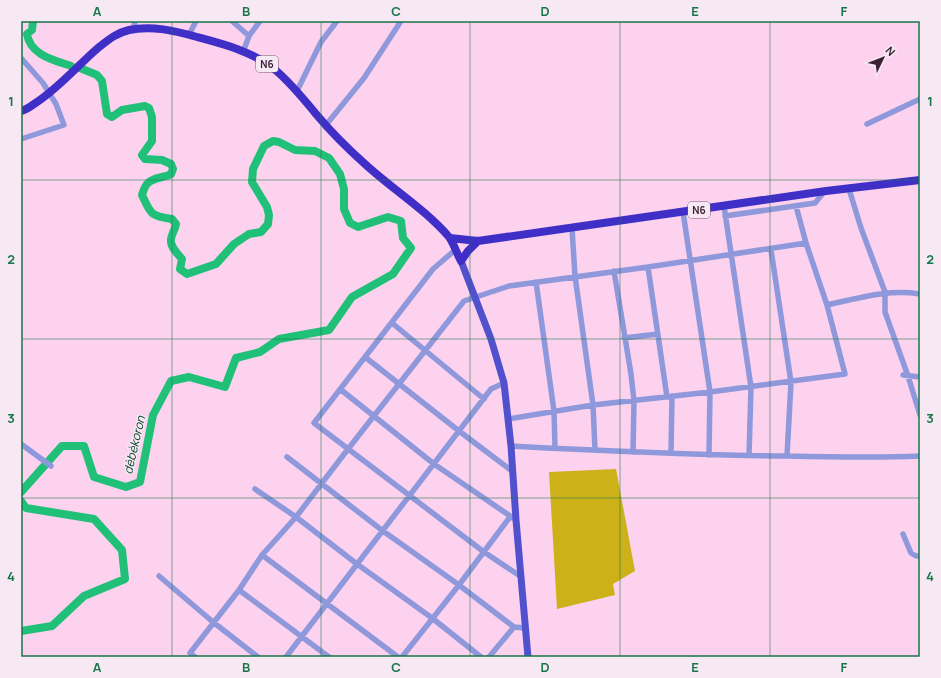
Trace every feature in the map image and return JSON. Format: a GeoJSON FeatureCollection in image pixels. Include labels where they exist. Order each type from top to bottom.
{"type":"FeatureCollection","features":[{"type":"Feature","properties":{"kind":"highway","name":"N6"},"geometry":{"type":"LineString","coordinates":[[21,111],[42,99],[81,62],[112,37],[120,33],[152,28],[189,35],[232,47],[248,53],[272,67],[297,91],[326,125],[363,163],[414,204],[450,238],[461,261]]}},
{"type":"Feature","properties":{"kind":"highway","name":"N6"},"geometry":{"type":"LineString","coordinates":[[450,238],[478,241],[826,191],[920,180]]}},
{"type":"Feature","properties":{"kind":"highway"},"geometry":{"type":"LineString","coordinates":[[461,261],[478,241]]}},
{"type":"Feature","properties":{"kind":"main road"},"geometry":{"type":"LineString","coordinates":[[461,261],[491,339],[504,383],[511,446],[513,518],[528,657]]}},
{"type":"Feature","properties":{"kind":"street"},"geometry":{"type":"LineString","coordinates":[[133,30],[135,21]]}},
{"type":"Feature","properties":{"kind":"street"},"geometry":{"type":"LineString","coordinates":[[189,35],[196,21]]}},
{"type":"Feature","properties":{"kind":"street"},"geometry":{"type":"LineString","coordinates":[[232,21],[249,36]]}},
{"type":"Feature","properties":{"kind":"street"},"geometry":{"type":"LineString","coordinates":[[243,52],[249,36],[260,21]]}},
{"type":"Feature","properties":{"kind":"street"},"geometry":{"type":"LineString","coordinates":[[297,91],[321,42],[337,21]]}},
{"type":"Feature","properties":{"kind":"street"},"geometry":{"type":"LineString","coordinates":[[326,125],[364,78],[401,21]]}},
{"type":"Feature","properties":{"kind":"street"},"geometry":{"type":"LineString","coordinates":[[21,58],[43,83],[56,104],[64,125],[21,139]]}},
{"type":"Feature","properties":{"kind":"street"},"geometry":{"type":"LineString","coordinates":[[867,124],[920,99]]}},
{"type":"Feature","properties":{"kind":"street"},"geometry":{"type":"LineString","coordinates":[[849,189],[861,228],[885,292],[885,312],[920,415]]}},
{"type":"Feature","properties":{"kind":"street"},"geometry":{"type":"LineString","coordinates":[[725,216],[815,203],[826,191]]}},
{"type":"Feature","properties":{"kind":"street"},"geometry":{"type":"LineString","coordinates":[[724,206],[752,387],[749,456]]}},
{"type":"Feature","properties":{"kind":"street"},"geometry":{"type":"LineString","coordinates":[[508,419],[593,405],[752,387],[845,374],[827,305],[806,244],[796,206]]}},
{"type":"Feature","properties":{"kind":"street"},"geometry":{"type":"LineString","coordinates":[[683,212],[710,392],[709,455]]}},
{"type":"Feature","properties":{"kind":"street"},"geometry":{"type":"LineString","coordinates":[[572,228],[576,276],[593,405],[594,450]]}},
{"type":"Feature","properties":{"kind":"street"},"geometry":{"type":"LineString","coordinates":[[195,657],[190,653],[239,590],[262,556],[296,517],[373,416],[464,301],[509,286],[806,244]]}},
{"type":"Feature","properties":{"kind":"street"},"geometry":{"type":"LineString","coordinates":[[455,250],[433,269],[314,423],[484,552],[520,576]]}},
{"type":"Feature","properties":{"kind":"street"},"geometry":{"type":"LineString","coordinates":[[771,250],[791,382],[787,456]]}},
{"type":"Feature","properties":{"kind":"street"},"geometry":{"type":"LineString","coordinates":[[648,267],[658,334],[670,397],[671,454]]}},
{"type":"Feature","properties":{"kind":"street"},"geometry":{"type":"LineString","coordinates":[[614,271],[634,401],[633,452]]}},
{"type":"Feature","properties":{"kind":"street"},"geometry":{"type":"LineString","coordinates":[[536,282],[554,411],[555,448]]}},
{"type":"Feature","properties":{"kind":"street"},"geometry":{"type":"LineString","coordinates":[[827,305],[885,292],[920,294]]}},
{"type":"Feature","properties":{"kind":"street"},"geometry":{"type":"LineString","coordinates":[[392,323],[484,399]]}},
{"type":"Feature","properties":{"kind":"street"},"geometry":{"type":"LineString","coordinates":[[624,338],[658,334]]}},
{"type":"Feature","properties":{"kind":"street"},"geometry":{"type":"LineString","coordinates":[[365,357],[398,385],[512,471]]}},
{"type":"Feature","properties":{"kind":"street"},"geometry":{"type":"LineString","coordinates":[[906,376],[920,377]]}},
{"type":"Feature","properties":{"kind":"street"},"geometry":{"type":"LineString","coordinates":[[286,657],[491,389],[504,383]]}},
{"type":"Feature","properties":{"kind":"street"},"geometry":{"type":"LineString","coordinates":[[340,389],[434,464],[513,518],[484,552],[402,657]]}},
{"type":"Feature","properties":{"kind":"street"},"geometry":{"type":"LineString","coordinates":[[21,444],[51,466]]}},
{"type":"Feature","properties":{"kind":"street"},"geometry":{"type":"LineString","coordinates":[[511,446],[671,454],[749,456],[878,458],[920,456]]}},
{"type":"Feature","properties":{"kind":"street"},"geometry":{"type":"LineString","coordinates":[[287,456],[383,531],[514,627],[525,628]]}},
{"type":"Feature","properties":{"kind":"street"},"geometry":{"type":"LineString","coordinates":[[254,489],[296,517],[357,564],[432,618],[481,657]]}},
{"type":"Feature","properties":{"kind":"street"},"geometry":{"type":"LineString","coordinates":[[903,534],[911,553],[916,556],[920,556]]}},
{"type":"Feature","properties":{"kind":"street"},"geometry":{"type":"LineString","coordinates":[[262,556],[398,657]]}},
{"type":"Feature","properties":{"kind":"street"},"geometry":{"type":"LineString","coordinates":[[159,576],[213,622],[258,657]]}},
{"type":"Feature","properties":{"kind":"street"},"geometry":{"type":"LineString","coordinates":[[239,590],[329,657]]}},
{"type":"Feature","properties":{"kind":"street"},"geometry":{"type":"LineString","coordinates":[[489,657],[514,627]]}},
{"type":"Feature","properties":{"kind":"shaded area"},"geometry":{"type":"Polygon","coordinates":[[[616,469],[635,571],[613,584],[615,595],[557,609],[549,472],[616,469]]]}},
{"type":"Feature","properties":{"kind":"waterway"},"geometry":{"type":"LineString","coordinates":[[33,21],[32,30],[27,34],[33,47],[44,56],[71,66]]}},
{"type":"Feature","properties":{"kind":"waterway"},"geometry":{"type":"LineString","coordinates":[[21,492],[62,446],[84,446],[94,477],[126,487],[140,482],[153,415],[171,381],[189,377],[225,387],[236,358],[260,352],[279,339],[329,330],[352,297],[393,274],[411,248],[403,238],[401,221],[388,217],[358,227],[350,223],[344,209],[344,189],[340,174],[329,158],[315,151],[295,150],[279,142],[273,141],[264,146],[253,169],[252,182],[267,207],[269,215],[268,224],[261,232],[249,234],[234,244],[216,264],[187,274],[180,269],[182,259],[171,243],[176,224],[172,219],[159,217],[152,213],[142,195],[148,183],[171,174],[173,169],[171,164],[162,160],[145,159],[142,155],[152,141],[152,117],[149,108],[145,106],[122,110],[112,117],[107,114],[102,81],[97,75],[80,68]]}},
{"type":"Feature","properties":{"kind":"waterway","name":"dèbèkoron"},"geometry":{"type":"LineString","coordinates":[[21,501],[26,508],[94,519],[122,550],[125,579],[84,596],[52,626],[21,631]]}}]}
